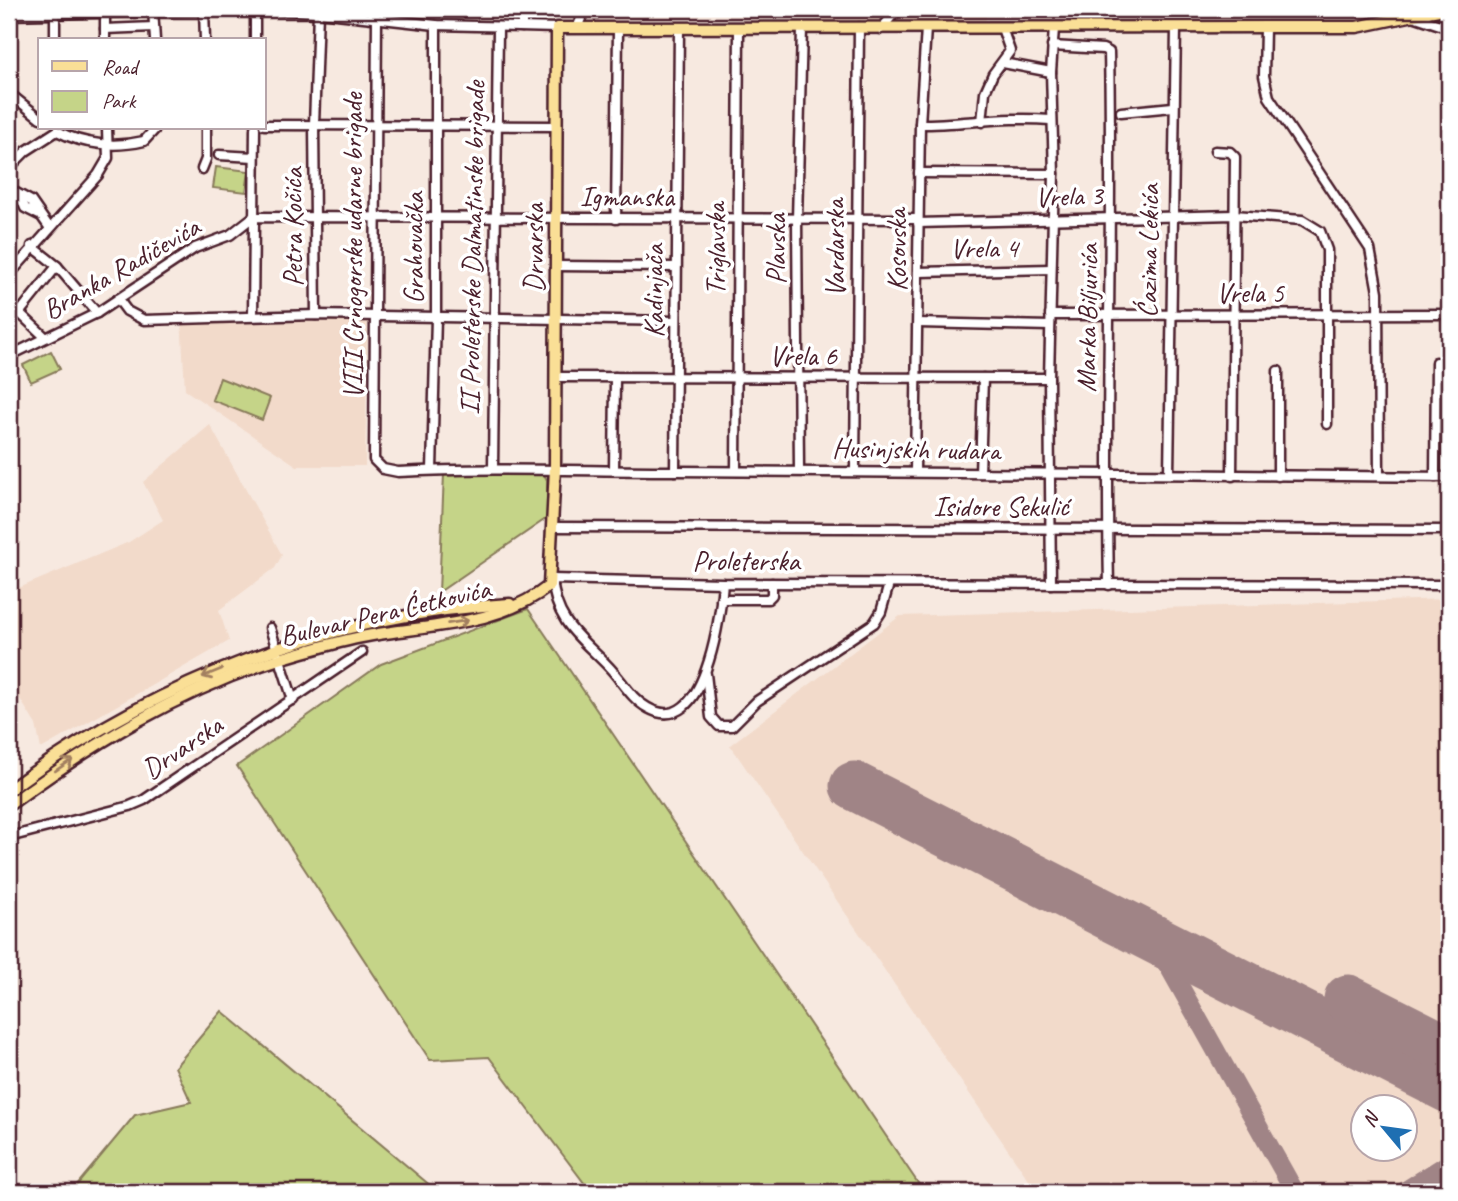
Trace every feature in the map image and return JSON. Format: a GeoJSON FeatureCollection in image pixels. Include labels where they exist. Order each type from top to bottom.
{"type":"FeatureCollection","features":[{"type":"Feature","properties":{"kind":"main road"},"geometry":{"type":"LineString","coordinates":[[557,28],[1357,27],[1443,9]]}},
{"type":"Feature","properties":{"kind":"main road","name":"Drvarska"},"geometry":{"type":"LineString","coordinates":[[555,468],[557,28]]}},
{"type":"Feature","properties":{"kind":"main road"},"geometry":{"type":"LineString","coordinates":[[552,579],[555,468]]}},
{"type":"Feature","properties":{"kind":"main road","name":"Bulevar Pera Ćetkovića"},"geometry":{"type":"LineString","coordinates":[[9,790],[55,756],[177,687],[373,624],[479,606],[515,604],[544,590],[552,579]]}},
{"type":"Feature","properties":{"kind":"main road","name":"Bulevar Pera Ćetkovića"},"geometry":{"type":"LineString","coordinates":[[9,805],[98,743],[212,684],[278,654]]}},
{"type":"Feature","properties":{"kind":"street"},"geometry":{"type":"LineString","coordinates":[[9,15],[255,9],[318,12],[436,25],[557,28]]}},
{"type":"Feature","properties":{"kind":"street"},"geometry":{"type":"LineString","coordinates":[[255,9],[255,38]]}},
{"type":"Feature","properties":{"kind":"street"},"geometry":{"type":"LineString","coordinates":[[522,9],[522,27]]}},
{"type":"Feature","properties":{"kind":"street"},"geometry":{"type":"LineString","coordinates":[[576,28],[585,9]]}},
{"type":"Feature","properties":{"kind":"street"},"geometry":{"type":"LineString","coordinates":[[881,29],[898,9]]}},
{"type":"Feature","properties":{"kind":"street"},"geometry":{"type":"LineString","coordinates":[[153,10],[155,38]]}},
{"type":"Feature","properties":{"kind":"street"},"geometry":{"type":"LineString","coordinates":[[204,10],[205,38]]}},
{"type":"Feature","properties":{"kind":"street"},"geometry":{"type":"LineString","coordinates":[[105,11],[105,38]]}},
{"type":"Feature","properties":{"kind":"street"},"geometry":{"type":"LineString","coordinates":[[55,12],[55,38]]}},
{"type":"Feature","properties":{"kind":"street","name":"Petra Kočića"},"geometry":{"type":"LineString","coordinates":[[316,315],[314,125],[318,12]]}},
{"type":"Feature","properties":{"kind":"street"},"geometry":{"type":"LineString","coordinates":[[1413,16],[1449,28]]}},
{"type":"Feature","properties":{"kind":"street","name":"VIII Crnogorske udarne brigade"},"geometry":{"type":"LineString","coordinates":[[377,18],[374,125],[374,460],[383,469]]}},
{"type":"Feature","properties":{"kind":"street","name":"Grahovačka"},"geometry":{"type":"LineString","coordinates":[[432,470],[436,317],[436,25]]}},
{"type":"Feature","properties":{"kind":"street"},"geometry":{"type":"LineString","coordinates":[[105,29],[154,27]]}},
{"type":"Feature","properties":{"kind":"street","name":"Vardarska"},"geometry":{"type":"LineString","coordinates":[[855,470],[859,27]]}},
{"type":"Feature","properties":{"kind":"street"},"geometry":{"type":"LineString","coordinates":[[1265,27],[1264,76],[1269,97],[1370,249],[1378,277],[1379,476]]}},
{"type":"Feature","properties":{"kind":"street","name":"II Proleterske Dalmatinske brigade"},"geometry":{"type":"LineString","coordinates":[[493,468],[498,28]]}},
{"type":"Feature","properties":{"kind":"street","name":"Kadinjača"},"geometry":{"type":"LineString","coordinates":[[674,471],[679,28]]}},
{"type":"Feature","properties":{"kind":"street","name":"Kosovska"},"geometry":{"type":"LineString","coordinates":[[915,471],[920,124],[926,28]]}},
{"type":"Feature","properties":{"kind":"street"},"geometry":{"type":"LineString","coordinates":[[982,122],[985,92],[993,74],[1010,51],[1002,28]]}},
{"type":"Feature","properties":{"kind":"street"},"geometry":{"type":"LineString","coordinates":[[1051,584],[1049,378],[1054,174],[1050,120],[1054,28]]}},
{"type":"Feature","properties":{"kind":"street","name":"Ćazima Lekića"},"geometry":{"type":"LineString","coordinates":[[1170,474],[1171,217],[1176,28]]}},
{"type":"Feature","properties":{"kind":"street"},"geometry":{"type":"LineString","coordinates":[[616,219],[618,29]]}},
{"type":"Feature","properties":{"kind":"street","name":"Triglavska"},"geometry":{"type":"LineString","coordinates":[[736,470],[739,29]]}},
{"type":"Feature","properties":{"kind":"street","name":"Plavska"},"geometry":{"type":"LineString","coordinates":[[799,470],[797,219],[802,29]]}},
{"type":"Feature","properties":{"kind":"street","name":"Marka Biljurića"},"geometry":{"type":"LineString","coordinates":[[1052,46],[1103,48],[1109,52],[1109,585]]}},
{"type":"Feature","properties":{"kind":"street"},"geometry":{"type":"LineString","coordinates":[[1003,63],[1051,72]]}},
{"type":"Feature","properties":{"kind":"street"},"geometry":{"type":"LineString","coordinates":[[9,93],[38,116]]}},
{"type":"Feature","properties":{"kind":"street"},"geometry":{"type":"LineString","coordinates":[[1122,112],[1173,107]]}},
{"type":"Feature","properties":{"kind":"street"},"geometry":{"type":"LineString","coordinates":[[920,124],[982,122],[1017,117],[1050,120]]}},
{"type":"Feature","properties":{"kind":"street"},"geometry":{"type":"LineString","coordinates":[[266,125],[556,126]]}},
{"type":"Feature","properties":{"kind":"street"},"geometry":{"type":"LineString","coordinates":[[9,168],[26,151],[55,130]]}},
{"type":"Feature","properties":{"kind":"street"},"geometry":{"type":"LineString","coordinates":[[58,130],[75,139],[107,145],[139,142],[155,130]]}},
{"type":"Feature","properties":{"kind":"street"},"geometry":{"type":"LineString","coordinates":[[9,275],[98,175],[108,158],[107,130]]}},
{"type":"Feature","properties":{"kind":"street"},"geometry":{"type":"LineString","coordinates":[[202,169],[206,159],[206,130]]}},
{"type":"Feature","properties":{"kind":"street"},"geometry":{"type":"LineString","coordinates":[[253,316],[255,130]]}},
{"type":"Feature","properties":{"kind":"street"},"geometry":{"type":"LineString","coordinates":[[1214,151],[1230,152],[1235,157],[1232,476]]}},
{"type":"Feature","properties":{"kind":"street"},"geometry":{"type":"LineString","coordinates":[[219,155],[254,157]]}},
{"type":"Feature","properties":{"kind":"street"},"geometry":{"type":"LineString","coordinates":[[919,173],[1054,174]]}},
{"type":"Feature","properties":{"kind":"street"},"geometry":{"type":"LineString","coordinates":[[9,189],[34,204],[49,227]]}},
{"type":"Feature","properties":{"kind":"street","name":"Vrela 3"},"geometry":{"type":"LineString","coordinates":[[918,221],[1234,215],[1306,220],[1320,231],[1326,246],[1327,315]]}},
{"type":"Feature","properties":{"kind":"street","name":"Igmanska"},"geometry":{"type":"LineString","coordinates":[[253,217],[918,221]]}},
{"type":"Feature","properties":{"kind":"street","name":"Branka Radičevića"},"geometry":{"type":"LineString","coordinates":[[9,356],[97,313],[195,248],[230,234],[253,217]]}},
{"type":"Feature","properties":{"kind":"street"},"geometry":{"type":"LineString","coordinates":[[32,246],[57,266],[97,313]]}},
{"type":"Feature","properties":{"kind":"street"},"geometry":{"type":"LineString","coordinates":[[20,312],[57,266]]}},
{"type":"Feature","properties":{"kind":"street"},"geometry":{"type":"LineString","coordinates":[[556,266],[676,267]]}},
{"type":"Feature","properties":{"kind":"street","name":"Vrela 4"},"geometry":{"type":"LineString","coordinates":[[919,272],[1051,269]]}},
{"type":"Feature","properties":{"kind":"street"},"geometry":{"type":"LineString","coordinates":[[118,299],[127,311],[144,320],[316,315],[676,321]]}},
{"type":"Feature","properties":{"kind":"street"},"geometry":{"type":"LineString","coordinates":[[9,303],[46,337]]}},
{"type":"Feature","properties":{"kind":"street","name":"Vrela 5"},"geometry":{"type":"LineString","coordinates":[[1050,315],[1449,314]]}},
{"type":"Feature","properties":{"kind":"street"},"geometry":{"type":"LineString","coordinates":[[1327,315],[1327,424]]}},
{"type":"Feature","properties":{"kind":"street"},"geometry":{"type":"LineString","coordinates":[[918,323],[1050,326]]}},
{"type":"Feature","properties":{"kind":"street"},"geometry":{"type":"LineString","coordinates":[[1434,477],[1436,362]]}},
{"type":"Feature","properties":{"kind":"street"},"geometry":{"type":"LineString","coordinates":[[1278,371],[1278,476]]}},
{"type":"Feature","properties":{"kind":"street","name":"Vrela 6"},"geometry":{"type":"LineString","coordinates":[[556,377],[1049,378]]}},
{"type":"Feature","properties":{"kind":"street"},"geometry":{"type":"LineString","coordinates":[[614,470],[615,377]]}},
{"type":"Feature","properties":{"kind":"street"},"geometry":{"type":"LineString","coordinates":[[980,472],[983,378]]}},
{"type":"Feature","properties":{"kind":"street","name":"Husinjskih rudara"},"geometry":{"type":"LineString","coordinates":[[383,469],[398,472],[555,468],[1449,477]]}},
{"type":"Feature","properties":{"kind":"street","name":"Isidore Sekulić"},"geometry":{"type":"LineString","coordinates":[[552,527],[1449,530]]}},
{"type":"Feature","properties":{"kind":"street"},"geometry":{"type":"LineString","coordinates":[[552,579],[560,610],[569,629],[609,667],[636,699],[649,709],[676,713],[706,674]]}},
{"type":"Feature","properties":{"kind":"street","name":"Proleterska"},"geometry":{"type":"LineString","coordinates":[[552,579],[723,583],[1449,585]]}},
{"type":"Feature","properties":{"kind":"street"},"geometry":{"type":"LineString","coordinates":[[723,583],[706,674],[711,717],[719,726],[732,726],[757,701],[874,623],[881,612],[889,584]]}},
{"type":"Feature","properties":{"kind":"street"},"geometry":{"type":"LineString","coordinates":[[722,599],[768,599],[772,595],[772,583]]}},
{"type":"Feature","properties":{"kind":"street"},"geometry":{"type":"LineString","coordinates":[[270,628],[293,700]]}},
{"type":"Feature","properties":{"kind":"street","name":"Drvarska"},"geometry":{"type":"LineString","coordinates":[[9,837],[136,804],[362,652]]}},
{"type":"Feature","properties":{"kind":"shaded area"},"geometry":{"type":"Polygon","coordinates":[[[806,9],[987,9],[985,25],[831,24],[806,16],[806,9]]]}},
{"type":"Feature","properties":{"kind":"shaded area"},"geometry":{"type":"Polygon","coordinates":[[[181,317],[368,317],[365,466],[297,466],[185,390],[181,317]]]}},
{"type":"Feature","properties":{"kind":"shaded area"},"geometry":{"type":"Polygon","coordinates":[[[210,425],[282,555],[275,568],[219,610],[229,641],[41,749],[36,725],[9,681],[9,592],[129,542],[163,520],[143,482],[210,425]]]}},
{"type":"Feature","properties":{"kind":"shaded area"},"geometry":{"type":"Polygon","coordinates":[[[1449,599],[1449,1192],[1037,1192],[730,745],[900,616],[1449,599]]]}},
{"type":"Feature","properties":{"kind":"green space"},"geometry":{"type":"Polygon","coordinates":[[[216,167],[249,171],[246,192],[213,188],[216,167]]]}},
{"type":"Feature","properties":{"kind":"green space"},"geometry":{"type":"Polygon","coordinates":[[[51,351],[60,369],[31,382],[23,365],[51,351]]]}},
{"type":"Feature","properties":{"kind":"green space"},"geometry":{"type":"Polygon","coordinates":[[[220,378],[270,398],[262,420],[212,400],[220,378]]]}},
{"type":"Feature","properties":{"kind":"green space"},"geometry":{"type":"Polygon","coordinates":[[[444,474],[544,474],[547,480],[547,518],[439,592],[444,474]]]}},
{"type":"Feature","properties":{"kind":"green space"},"geometry":{"type":"Polygon","coordinates":[[[528,609],[924,1192],[591,1192],[489,1057],[430,1060],[237,766],[381,664],[528,609]]]}},
{"type":"Feature","properties":{"kind":"green space"},"geometry":{"type":"Polygon","coordinates":[[[222,1011],[438,1192],[71,1192],[135,1115],[191,1102],[175,1067],[222,1011]]]}},
{"type":"Feature","properties":{"kind":"taxiway"},"geometry":{"type":"LineString","coordinates":[[1147,935],[1169,967],[1295,1192]]}},
{"type":"Feature","properties":{"kind":"taxiway"},"geometry":{"type":"LineString","coordinates":[[1169,967],[1175,958],[1184,954]]}},
{"type":"Feature","properties":{"kind":"taxiway"},"geometry":{"type":"LineString","coordinates":[[1403,1192],[1449,1163]]}},
{"type":"Feature","properties":{"kind":"runway"},"geometry":{"type":"LineString","coordinates":[[854,786],[1449,1089]]}},
{"type":"Feature","properties":{"kind":"runway"},"geometry":{"type":"LineString","coordinates":[[1348,999],[1449,1050]]}}]}
